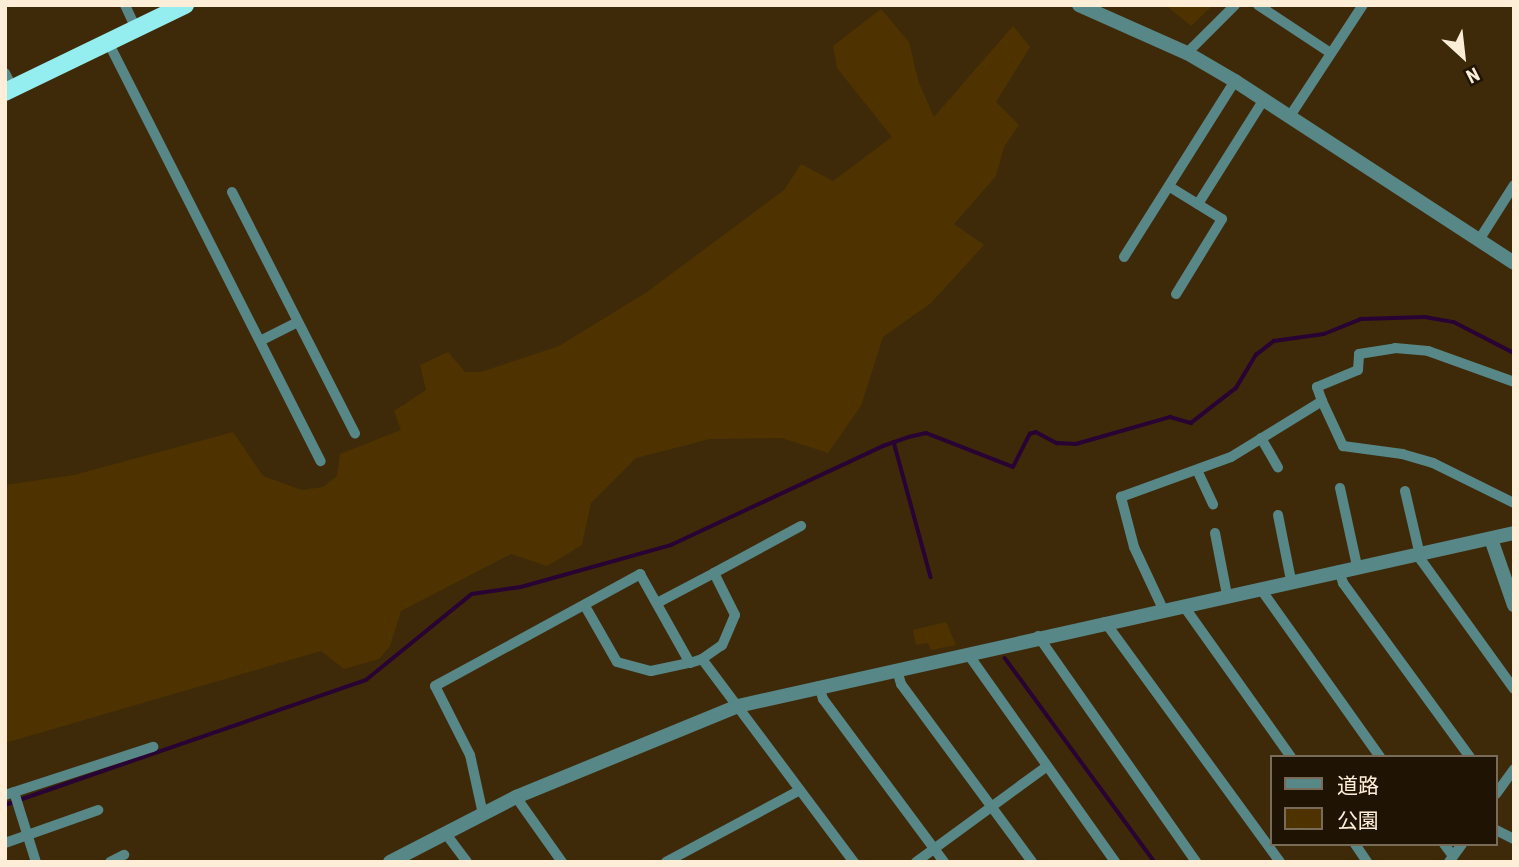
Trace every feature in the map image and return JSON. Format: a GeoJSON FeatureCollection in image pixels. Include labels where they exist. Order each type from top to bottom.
{"type":"FeatureCollection","features":[{"type":"Feature","properties":{"kind":"highway"},"geometry":{"type":"LineString","coordinates":[[8,85],[186,5]]}},
{"type":"Feature","properties":{"kind":"street"},"geometry":{"type":"LineString","coordinates":[[125,5],[136,29]]}},
{"type":"Feature","properties":{"kind":"street"},"geometry":{"type":"LineString","coordinates":[[1079,5],[1187,53],[1264,99],[1514,263]]}},
{"type":"Feature","properties":{"kind":"street"},"geometry":{"type":"LineString","coordinates":[[1187,53],[1235,5]]}},
{"type":"Feature","properties":{"kind":"street"},"geometry":{"type":"LineString","coordinates":[[1258,5],[1329,52]]}},
{"type":"Feature","properties":{"kind":"street"},"geometry":{"type":"LineString","coordinates":[[1290,116],[1329,52],[1363,5]]}},
{"type":"Feature","properties":{"kind":"street"},"geometry":{"type":"LineString","coordinates":[[108,42],[262,340],[321,461]]}},
{"type":"Feature","properties":{"kind":"street"},"geometry":{"type":"LineString","coordinates":[[1124,257],[1235,82]]}},
{"type":"Feature","properties":{"kind":"street"},"geometry":{"type":"LineString","coordinates":[[1198,204],[1264,99]]}},
{"type":"Feature","properties":{"kind":"street"},"geometry":{"type":"LineString","coordinates":[[1479,240],[1514,185]]}},
{"type":"Feature","properties":{"kind":"street"},"geometry":{"type":"LineString","coordinates":[[1170,187],[1222,219],[1176,294]]}},
{"type":"Feature","properties":{"kind":"street"},"geometry":{"type":"LineString","coordinates":[[232,192],[355,433]]}},
{"type":"Feature","properties":{"kind":"street"},"geometry":{"type":"LineString","coordinates":[[262,340],[298,321]]}},
{"type":"Feature","properties":{"kind":"street"},"geometry":{"type":"LineString","coordinates":[[1514,382],[1428,351],[1395,348],[1359,354],[1358,370],[1317,387],[1343,446],[1402,454],[1433,463],[1514,503]]}},
{"type":"Feature","properties":{"kind":"street"},"geometry":{"type":"LineString","coordinates":[[1163,609],[1133,547],[1121,496],[1231,457],[1322,401]]}},
{"type":"Feature","properties":{"kind":"street"},"geometry":{"type":"LineString","coordinates":[[1261,438],[1278,468]]}},
{"type":"Feature","properties":{"kind":"street"},"geometry":{"type":"LineString","coordinates":[[1197,470],[1213,504]]}},
{"type":"Feature","properties":{"kind":"street"},"geometry":{"type":"LineString","coordinates":[[1340,488],[1357,566]]}},
{"type":"Feature","properties":{"kind":"street"},"geometry":{"type":"LineString","coordinates":[[1405,491],[1419,552],[1514,688]]}},
{"type":"Feature","properties":{"kind":"street"},"geometry":{"type":"LineString","coordinates":[[1278,515],[1291,580]]}},
{"type":"Feature","properties":{"kind":"street"},"geometry":{"type":"LineString","coordinates":[[659,602],[801,526]]}},
{"type":"Feature","properties":{"kind":"street"},"geometry":{"type":"LineString","coordinates":[[1215,533],[1227,595]]}},
{"type":"Feature","properties":{"kind":"street"},"geometry":{"type":"LineString","coordinates":[[390,862],[516,797],[738,706],[1038,636],[1514,533]]}},
{"type":"Feature","properties":{"kind":"street"},"geometry":{"type":"LineString","coordinates":[[1491,539],[1514,605]]}},
{"type":"Feature","properties":{"kind":"street"},"geometry":{"type":"LineString","coordinates":[[1339,570],[1343,583],[1469,755]]}},
{"type":"Feature","properties":{"kind":"street"},"geometry":{"type":"LineString","coordinates":[[585,606],[617,662],[651,671],[690,663],[702,659],[722,645],[735,615],[714,573]]}},
{"type":"Feature","properties":{"kind":"street"},"geometry":{"type":"LineString","coordinates":[[483,814],[470,755],[435,686],[640,574],[659,602],[690,663]]}},
{"type":"Feature","properties":{"kind":"street"},"geometry":{"type":"LineString","coordinates":[[1260,588],[1379,755]]}},
{"type":"Feature","properties":{"kind":"street"},"geometry":{"type":"LineString","coordinates":[[1183,605],[1290,755]]}},
{"type":"Feature","properties":{"kind":"street"},"geometry":{"type":"LineString","coordinates":[[1105,622],[1280,862]]}},
{"type":"Feature","properties":{"kind":"street"},"geometry":{"type":"LineString","coordinates":[[1038,636],[1196,862]]}},
{"type":"Feature","properties":{"kind":"street"},"geometry":{"type":"LineString","coordinates":[[968,654],[1115,862]]}},
{"type":"Feature","properties":{"kind":"street"},"geometry":{"type":"LineString","coordinates":[[702,659],[854,862]]}},
{"type":"Feature","properties":{"kind":"street"},"geometry":{"type":"LineString","coordinates":[[897,670],[901,684],[1032,862]]}},
{"type":"Feature","properties":{"kind":"street"},"geometry":{"type":"LineString","coordinates":[[819,686],[822,699],[944,862]]}},
{"type":"Feature","properties":{"kind":"street"},"geometry":{"type":"LineString","coordinates":[[36,862],[13,798],[153,747]]}},
{"type":"Feature","properties":{"kind":"street"},"geometry":{"type":"LineString","coordinates":[[916,862],[1046,767]]}},
{"type":"Feature","properties":{"kind":"street"},"geometry":{"type":"LineString","coordinates":[[1498,790],[1514,769]]}},
{"type":"Feature","properties":{"kind":"street"},"geometry":{"type":"LineString","coordinates":[[666,862],[800,790]]}},
{"type":"Feature","properties":{"kind":"street"},"geometry":{"type":"LineString","coordinates":[[516,797],[562,862]]}},
{"type":"Feature","properties":{"kind":"street"},"geometry":{"type":"LineString","coordinates":[[5,843],[98,810]]}},
{"type":"Feature","properties":{"kind":"street"},"geometry":{"type":"LineString","coordinates":[[1498,831],[1514,839]]}},
{"type":"Feature","properties":{"kind":"street"},"geometry":{"type":"LineString","coordinates":[[446,834],[467,862]]}},
{"type":"Feature","properties":{"kind":"street"},"geometry":{"type":"LineString","coordinates":[[1355,846],[1367,862]]}},
{"type":"Feature","properties":{"kind":"street"},"geometry":{"type":"LineString","coordinates":[[110,862],[124,855]]}},
{"type":"Feature","properties":{"kind":"green space"},"geometry":{"type":"Polygon","coordinates":[[[1150,5],[1213,5],[1191,26],[1167,6],[1150,5]]]}},
{"type":"Feature","properties":{"kind":"green space"},"geometry":{"type":"Polygon","coordinates":[[[881,9],[909,42],[919,83],[934,117],[1013,26],[1030,47],[996,102],[1019,125],[1004,147],[996,176],[954,224],[984,245],[931,303],[883,337],[861,406],[828,453],[782,438],[710,439],[636,458],[591,503],[582,545],[547,566],[511,554],[401,611],[390,646],[379,659],[344,669],[321,651],[5,743],[5,485],[74,475],[233,432],[263,476],[302,490],[323,487],[337,476],[340,454],[401,430],[394,411],[426,390],[420,365],[448,352],[465,372],[481,372],[559,346],[647,292],[784,190],[801,164],[833,181],[892,137],[837,68],[833,46],[881,9]]]}},
{"type":"Feature","properties":{"kind":"green space"},"geometry":{"type":"Polygon","coordinates":[[[946,622],[956,645],[931,650],[928,643],[916,645],[913,630],[946,622]]]}},
{"type":"Feature","properties":{"kind":"waterway"},"geometry":{"type":"LineString","coordinates":[[5,805],[366,680],[472,594],[521,587],[671,545],[883,446],[909,437],[926,433],[1013,467],[1030,434],[1036,432],[1057,443],[1076,444],[1170,417],[1191,423],[1236,388],[1256,355],[1274,341],[1324,334],[1361,319],[1425,317],[1454,322],[1514,353]]}},
{"type":"Feature","properties":{"kind":"waterway"},"geometry":{"type":"LineString","coordinates":[[894,442],[931,577]]}},
{"type":"Feature","properties":{"kind":"waterway"},"geometry":{"type":"LineString","coordinates":[[1005,658],[1155,862]]}}]}
